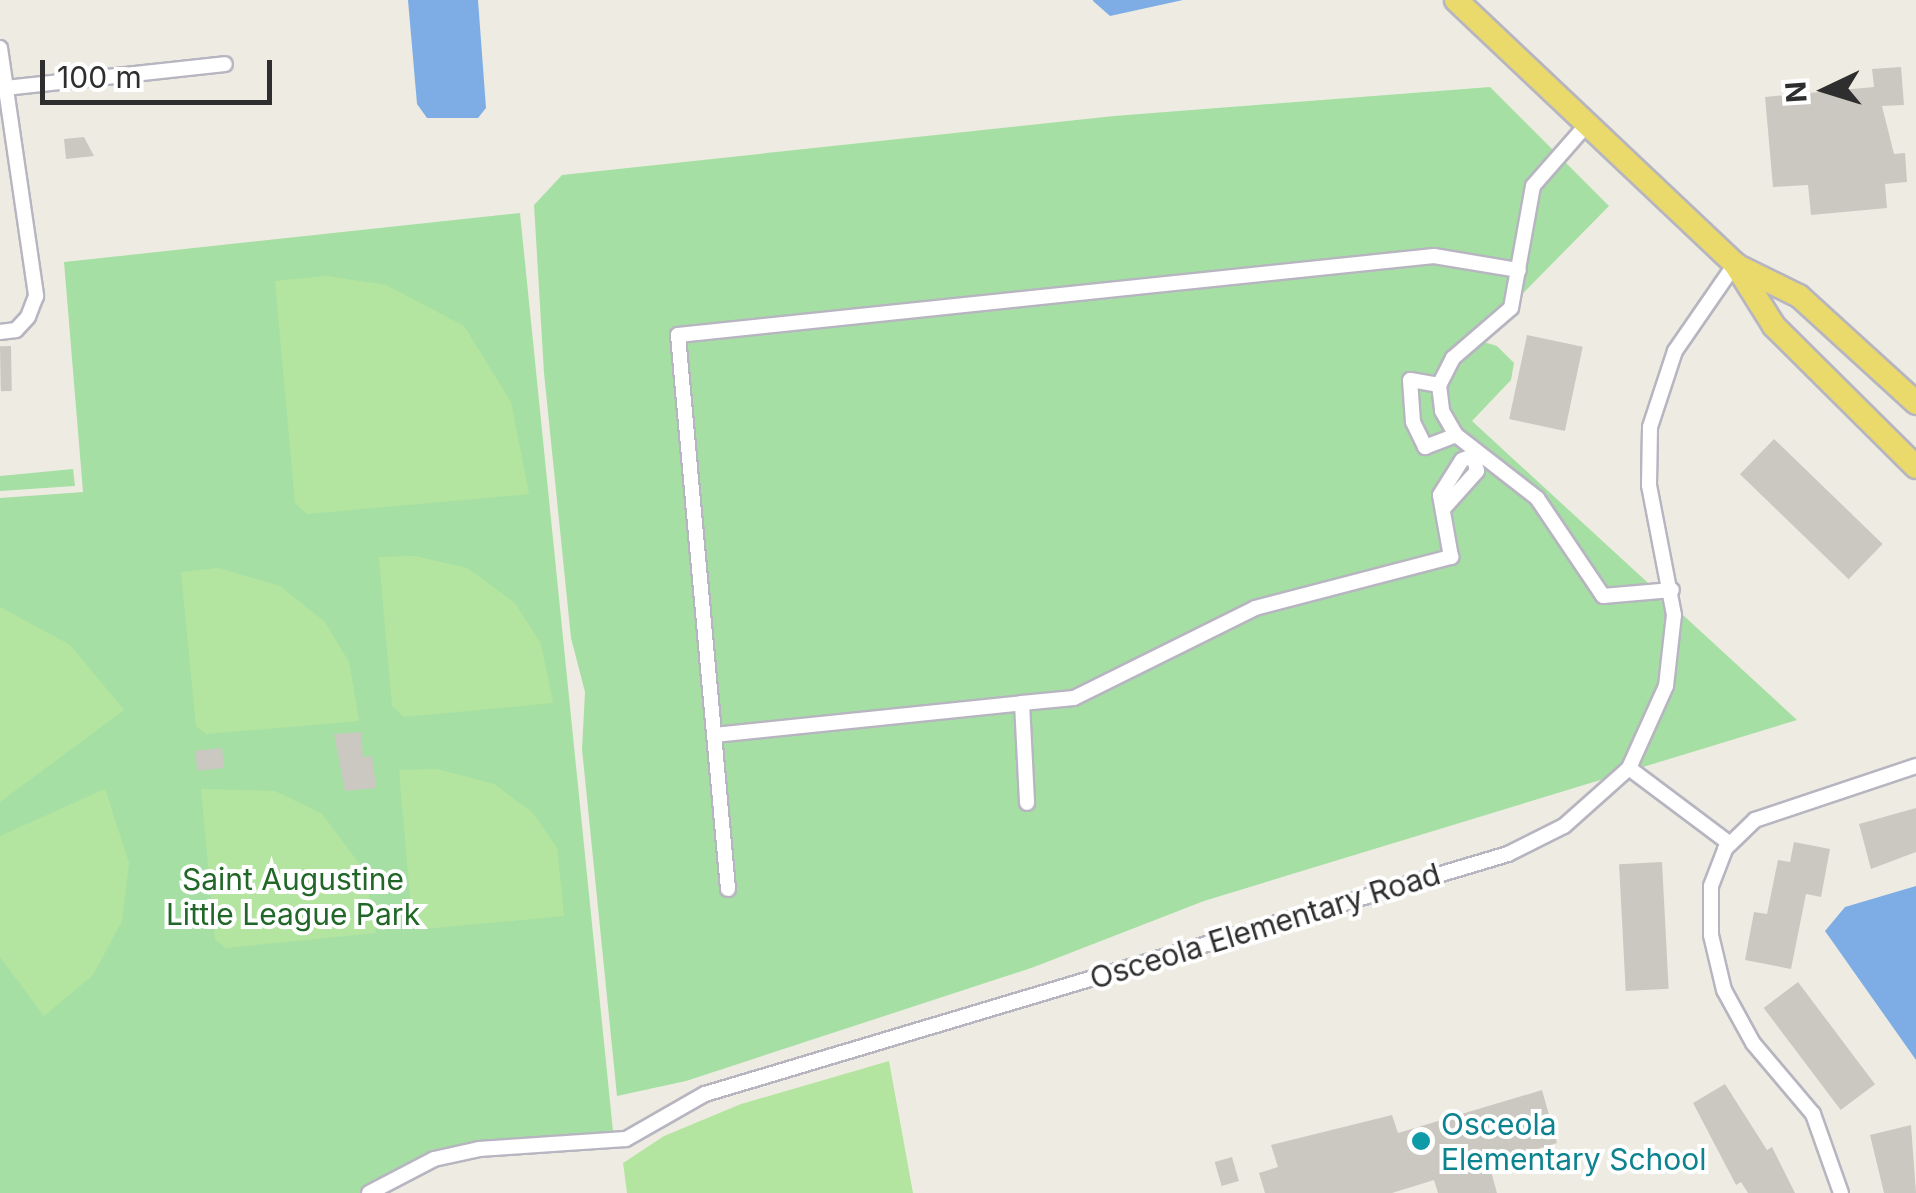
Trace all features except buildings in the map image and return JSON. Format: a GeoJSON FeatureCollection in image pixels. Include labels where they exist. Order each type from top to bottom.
{"type":"FeatureCollection","features":[{"type":"Feature","properties":{"kind":"highway"},"geometry":{"type":"LineString","coordinates":[[1456,0],[1735,264],[1774,326],[1916,467]]}},
{"type":"Feature","properties":{"kind":"highway"},"geometry":{"type":"LineString","coordinates":[[1735,264],[1799,296],[1916,403]]}},
{"type":"Feature","properties":{"kind":"street"},"geometry":{"type":"LineString","coordinates":[[0,48],[36,296],[28,317],[16,330],[0,332]]}},
{"type":"Feature","properties":{"kind":"street"},"geometry":{"type":"LineString","coordinates":[[5,88],[225,64]]}},
{"type":"Feature","properties":{"kind":"street"},"geometry":{"type":"LineString","coordinates":[[1589,122],[1533,186],[1510,308],[1453,358],[1439,385],[1442,411],[1456,435],[1476,456],[1537,498],[1603,596],[1672,590]]}},
{"type":"Feature","properties":{"kind":"street"},"geometry":{"type":"LineString","coordinates":[[728,889],[678,335],[1434,256],[1519,270]]}},
{"type":"Feature","properties":{"kind":"street","name":"Osceola Elementary Road"},"geometry":{"type":"LineString","coordinates":[[370,1193],[434,1159],[478,1149],[626,1139],[705,1094],[1508,854],[1564,826],[1629,768],[1666,686],[1675,630],[1672,590],[1650,485],[1650,427],[1674,352],[1735,264]]}},
{"type":"Feature","properties":{"kind":"street"},"geometry":{"type":"LineString","coordinates":[[1439,385],[1410,380],[1413,422],[1425,446],[1456,435]]}},
{"type":"Feature","properties":{"kind":"street"},"geometry":{"type":"LineString","coordinates":[[714,736],[1074,698],[1255,608],[1451,556],[1443,509],[1454,504],[1477,472],[1476,456]]}},
{"type":"Feature","properties":{"kind":"street"},"geometry":{"type":"LineString","coordinates":[[1022,703],[1027,802]]}},
{"type":"Feature","properties":{"kind":"street"},"geometry":{"type":"LineString","coordinates":[[1842,1193],[1813,1114],[1752,1043],[1724,990],[1710,908],[1716,867],[1729,844],[1774,812],[1916,766]]}},
{"type":"Feature","properties":{"kind":"street"},"geometry":{"type":"LineString","coordinates":[[1629,768],[1729,844]]}},
{"type":"Feature","properties":{"kind":"green space"},"geometry":{"type":"Polygon","coordinates":[[[1490,87],[1609,206],[1477,340],[1497,346],[1514,363],[1511,380],[1472,421],[1797,720],[1204,901],[1034,967],[686,1081],[617,1096],[582,749],[585,692],[571,638],[544,373],[534,205],[562,175],[1114,116],[1490,87]]]}},
{"type":"Feature","properties":{"kind":"green space","name":"Saint Augustine Little League Park"},"geometry":{"type":"Polygon","coordinates":[[[520,213],[614,1141],[434,1159],[369,1193],[0,1193],[0,498],[83,492],[64,262],[520,213]]]}},
{"type":"Feature","properties":{"kind":"green space"},"geometry":{"type":"Polygon","coordinates":[[[326,276],[386,285],[464,326],[511,402],[529,494],[307,514],[295,503],[275,281],[326,276]]]}},
{"type":"Feature","properties":{"kind":"green space"},"geometry":{"type":"Polygon","coordinates":[[[73,469],[75,486],[0,491],[0,476],[73,469]]]}},
{"type":"Feature","properties":{"kind":"green space"},"geometry":{"type":"Polygon","coordinates":[[[415,556],[467,568],[515,603],[541,644],[553,703],[404,717],[392,706],[379,557],[415,556]]]}},
{"type":"Feature","properties":{"kind":"green space"},"geometry":{"type":"Polygon","coordinates":[[[218,568],[280,586],[325,622],[349,662],[359,721],[206,734],[196,726],[181,572],[218,568]]]}},
{"type":"Feature","properties":{"kind":"green space"},"geometry":{"type":"Polygon","coordinates":[[[0,607],[70,645],[124,710],[0,802],[0,607]]]}},
{"type":"Feature","properties":{"kind":"green space"},"geometry":{"type":"Polygon","coordinates":[[[437,769],[494,784],[533,813],[557,848],[564,916],[423,929],[412,919],[399,770],[437,769]]]}},
{"type":"Feature","properties":{"kind":"green space"},"geometry":{"type":"Polygon","coordinates":[[[105,789],[129,863],[122,921],[93,975],[44,1016],[0,957],[0,836],[105,789]]]}},
{"type":"Feature","properties":{"kind":"green space"},"geometry":{"type":"Polygon","coordinates":[[[201,789],[275,791],[322,814],[364,870],[376,933],[225,948],[215,939],[201,789]]]}},
{"type":"Feature","properties":{"kind":"green space"},"geometry":{"type":"Polygon","coordinates":[[[889,1061],[913,1193],[627,1193],[623,1163],[664,1136],[741,1104],[889,1061]]]}},
{"type":"Feature","properties":{"kind":"water"},"geometry":{"type":"Polygon","coordinates":[[[408,0],[478,0],[486,108],[478,118],[427,118],[417,104],[408,0]]]}},
{"type":"Feature","properties":{"kind":"water"},"geometry":{"type":"Polygon","coordinates":[[[1093,0],[1183,0],[1110,16],[1093,1],[1093,0]]]}},
{"type":"Feature","properties":{"kind":"water"},"geometry":{"type":"Polygon","coordinates":[[[1916,886],[1916,1060],[1825,931],[1845,907],[1916,886]]]}},
{"type":"Feature","properties":{"kind":"place","name":"Osceola Elementary School"},"geometry":{"type":"Point","coordinates":[1421,1141]}}]}
